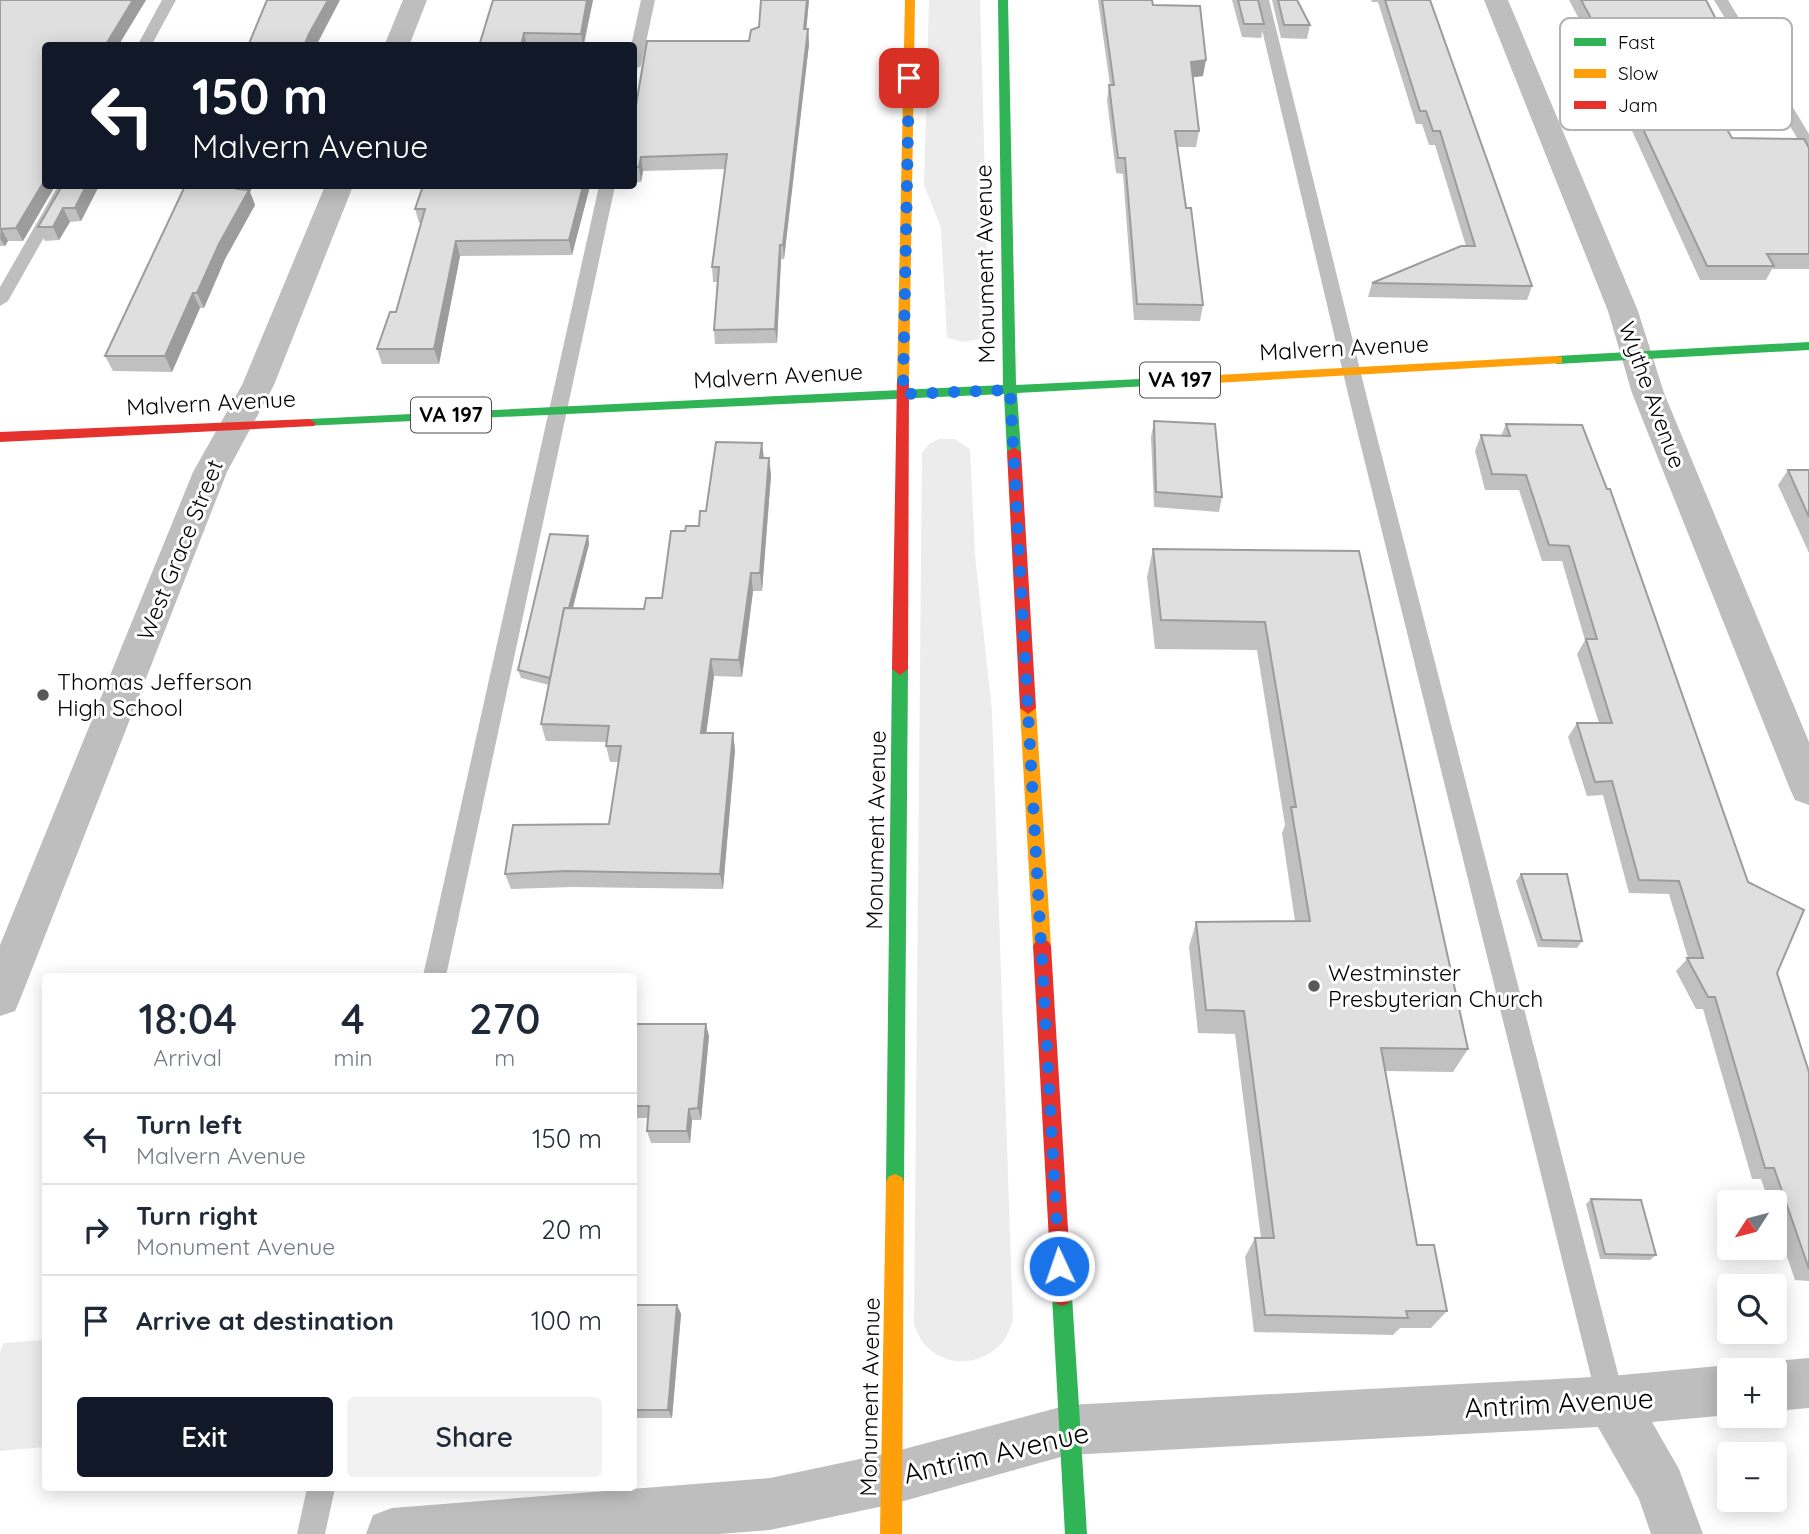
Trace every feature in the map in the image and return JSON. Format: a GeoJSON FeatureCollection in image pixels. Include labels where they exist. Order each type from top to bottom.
{"type":"FeatureCollection","features":[{"type":"Feature","properties":{"kind":"street"},"geometry":{"type":"LineString","coordinates":[[398,42],[415,0]]}},
{"type":"Feature","properties":{"kind":"street","name":"Monument Avenue"},"geometry":{"type":"LineString","coordinates":[[891,1534],[903,394],[910,0]]}},
{"type":"Feature","properties":{"kind":"street","name":"Monument Avenue"},"geometry":{"type":"LineString","coordinates":[[1003,0],[1010,390],[1076,1534]]}},
{"type":"Feature","properties":{"kind":"street","name":"Wythe Avenue"},"geometry":{"type":"LineString","coordinates":[[1496,0],[1623,312],[1648,393],[1809,789]]}},
{"type":"Feature","properties":{"kind":"street","name":"West Grace Street"},"geometry":{"type":"LineString","coordinates":[[0,997],[210,472],[258,384],[338,189]]}},
{"type":"Feature","properties":{"kind":"street","name":"Malvern Avenue"},"geometry":{"type":"LineString","coordinates":[[0,437],[1010,390],[1809,346]]}},
{"type":"Feature","properties":{"kind":"street"},"geometry":{"type":"LineString","coordinates":[[1787,1385],[1809,1383]]}},
{"type":"Feature","properties":{"kind":"street","name":"Antrim Avenue"},"geometry":{"type":"LineString","coordinates":[[392,1534],[770,1504],[893,1478],[1068,1430],[1611,1401],[1717,1391]]}},
{"type":"Feature","properties":{"kind":"street"},"geometry":{"type":"LineString","coordinates":[[1611,1401],[1661,1487],[1677,1534]]}},
{"type":"Feature","properties":{"kind":"lane"},"geometry":{"type":"LineString","coordinates":[[146,42],[169,0]]}},
{"type":"Feature","properties":{"kind":"lane"},"geometry":{"type":"LineString","coordinates":[[637,52],[648,0]]}},
{"type":"Feature","properties":{"kind":"lane"},"geometry":{"type":"LineString","coordinates":[[1262,0],[1351,370],[1611,1401]]}},
{"type":"Feature","properties":{"kind":"lane"},"geometry":{"type":"LineString","coordinates":[[1721,0],[1732,18]]}},
{"type":"Feature","properties":{"kind":"lane"},"geometry":{"type":"LineString","coordinates":[[1792,118],[1809,146]]}},
{"type":"Feature","properties":{"kind":"lane"},"geometry":{"type":"LineString","coordinates":[[0,301],[63,189]]}},
{"type":"Feature","properties":{"kind":"lane"},"geometry":{"type":"LineString","coordinates":[[435,973],[606,189]]}},
{"type":"Feature","properties":{"kind":"lane"},"geometry":{"type":"LineString","coordinates":[[311,1534],[320,1491]]}},
{"type":"Feature","properties":{"kind":"shaded area"},"geometry":{"type":"Polygon","coordinates":[[[929,0],[980,0],[989,327],[980,339],[964,342],[947,338],[941,228],[924,185],[929,0]]]}},
{"type":"Feature","properties":{"kind":"shaded area"},"geometry":{"type":"Polygon","coordinates":[[[939,439],[955,439],[970,449],[975,555],[992,711],[1013,1320],[1005,1339],[993,1351],[983,1357],[962,1361],[932,1352],[914,1325],[922,453],[929,444],[939,439]]]}},
{"type":"Feature","properties":{"kind":"shaded area"},"geometry":{"type":"Polygon","coordinates":[[[42,1340],[42,1447],[0,1451],[0,1353],[3,1343],[42,1340]]]}},
{"type":"Feature","properties":{"kind":"building"},"geometry":{"type":"Polygon","coordinates":[[[0,0],[133,0],[107,42],[42,42],[42,185],[16,228],[0,229],[0,0]]]}},
{"type":"Feature","properties":{"kind":"building"},"geometry":{"type":"Polygon","coordinates":[[[267,0],[328,0],[306,42],[250,42],[267,0]]]}},
{"type":"Feature","properties":{"kind":"building"},"geometry":{"type":"Polygon","coordinates":[[[493,0],[587,0],[581,34],[524,33],[522,42],[480,42],[493,0]]]}},
{"type":"Feature","properties":{"kind":"building"},"geometry":{"type":"Polygon","coordinates":[[[761,0],[807,0],[804,29],[808,29],[783,245],[780,245],[775,329],[714,330],[719,267],[712,267],[727,154],[641,157],[637,167],[637,99],[647,41],[749,41],[751,30],[759,27],[761,0]]]}},
{"type":"Feature","properties":{"kind":"building"},"geometry":{"type":"Polygon","coordinates":[[[1102,0],[1152,0],[1153,5],[1200,6],[1206,60],[1191,62],[1199,131],[1175,131],[1186,208],[1191,208],[1203,305],[1137,304],[1125,158],[1118,158],[1109,85],[1114,85],[1102,0]]]}},
{"type":"Feature","properties":{"kind":"building"},"geometry":{"type":"Polygon","coordinates":[[[1238,0],[1258,0],[1264,24],[1244,24],[1238,0]]]}},
{"type":"Feature","properties":{"kind":"building"},"geometry":{"type":"Polygon","coordinates":[[[1278,0],[1297,0],[1310,25],[1284,25],[1278,0]]]}},
{"type":"Feature","properties":{"kind":"building"},"geometry":{"type":"Polygon","coordinates":[[[1385,0],[1430,0],[1532,286],[1372,283],[1461,246],[1475,246],[1440,131],[1433,131],[1426,111],[1420,111],[1385,0]]]}},
{"type":"Feature","properties":{"kind":"building"},"geometry":{"type":"Polygon","coordinates":[[[1581,0],[1706,0],[1715,18],[1591,18],[1581,0]]]}},
{"type":"Feature","properties":{"kind":"building"},"geometry":{"type":"Polygon","coordinates":[[[1643,130],[1727,130],[1732,138],[1804,139],[1809,148],[1809,254],[1767,254],[1774,266],[1707,266],[1643,130]]]}},
{"type":"Feature","properties":{"kind":"building"},"geometry":{"type":"Polygon","coordinates":[[[60,189],[84,189],[75,208],[63,208],[53,227],[38,227],[60,189]]]}},
{"type":"Feature","properties":{"kind":"building"},"geometry":{"type":"Polygon","coordinates":[[[184,189],[249,190],[219,244],[197,293],[193,293],[165,356],[105,356],[184,189]]]}},
{"type":"Feature","properties":{"kind":"building"},"geometry":{"type":"Polygon","coordinates":[[[422,189],[582,189],[569,240],[456,241],[434,349],[377,349],[390,312],[396,312],[425,209],[415,209],[422,189]]]}},
{"type":"Feature","properties":{"kind":"building"},"geometry":{"type":"Polygon","coordinates":[[[1154,421],[1215,424],[1222,497],[1156,492],[1154,421]]]}},
{"type":"Feature","properties":{"kind":"building"},"geometry":{"type":"Polygon","coordinates":[[[1506,424],[1582,425],[1607,489],[1610,489],[1748,882],[1804,910],[1777,973],[1809,1072],[1809,1269],[1787,1206],[1787,1190],[1782,1190],[1774,1168],[1765,1168],[1715,997],[1708,997],[1687,958],[1703,958],[1679,881],[1639,880],[1612,781],[1595,782],[1577,723],[1612,723],[1586,639],[1597,639],[1569,546],[1549,545],[1526,475],[1492,474],[1481,435],[1510,436],[1506,424]]]}},
{"type":"Feature","properties":{"kind":"building"},"geometry":{"type":"Polygon","coordinates":[[[716,442],[762,443],[760,458],[769,458],[760,573],[751,573],[739,660],[711,659],[701,733],[733,733],[720,874],[566,871],[505,874],[513,825],[609,824],[621,746],[606,746],[609,726],[541,724],[564,608],[644,609],[646,598],[662,598],[671,531],[685,531],[686,526],[699,526],[700,511],[706,511],[716,442]]]}},
{"type":"Feature","properties":{"kind":"building"},"geometry":{"type":"Polygon","coordinates":[[[1788,470],[1809,470],[1809,517],[1788,470]]]}},
{"type":"Feature","properties":{"kind":"building"},"geometry":{"type":"Polygon","coordinates":[[[550,534],[588,536],[569,608],[564,608],[550,678],[518,670],[550,534]]]}},
{"type":"Feature","properties":{"kind":"building","name":"Westminster Presbyterian Church"},"geometry":{"type":"Polygon","coordinates":[[[1153,549],[1359,551],[1468,1049],[1381,1048],[1417,1245],[1434,1245],[1447,1311],[1406,1311],[1408,1318],[1265,1315],[1255,1238],[1274,1238],[1244,1011],[1206,1010],[1196,922],[1310,921],[1291,807],[1296,807],[1265,622],[1161,620],[1153,549]]]}},
{"type":"Feature","properties":{"kind":"building"},"geometry":{"type":"Polygon","coordinates":[[[1521,874],[1567,874],[1582,941],[1542,940],[1521,874]]]}},
{"type":"Feature","properties":{"kind":"building"},"geometry":{"type":"Polygon","coordinates":[[[637,1024],[706,1024],[698,1108],[689,1109],[687,1131],[647,1131],[649,1106],[637,1106],[637,1024]]]}},
{"type":"Feature","properties":{"kind":"building"},"geometry":{"type":"Polygon","coordinates":[[[1591,1199],[1641,1200],[1656,1255],[1605,1254],[1591,1199]]]}},
{"type":"Feature","properties":{"kind":"building"},"geometry":{"type":"Polygon","coordinates":[[[637,1305],[677,1305],[668,1410],[637,1410],[637,1305]]]}},
{"type":"Feature","properties":{"kind":"traffic: fast"},"geometry":{"type":"LineString","coordinates":[[1003,0],[1010,390],[1014,452]]}},
{"type":"Feature","properties":{"kind":"traffic: fast"},"geometry":{"type":"LineString","coordinates":[[1557,360],[1809,346]]}},
{"type":"Feature","properties":{"kind":"traffic: fast"},"geometry":{"type":"LineString","coordinates":[[309,423],[1181,381]]}},
{"type":"Feature","properties":{"kind":"traffic: fast"},"geometry":{"type":"LineString","coordinates":[[895,1183],[900,669]]}},
{"type":"Feature","properties":{"kind":"traffic: fast"},"geometry":{"type":"LineString","coordinates":[[1062,1296],[1076,1534]]}},
{"type":"Feature","properties":{"kind":"traffic: slow"},"geometry":{"type":"LineString","coordinates":[[903,380],[910,0]]}},
{"type":"Feature","properties":{"kind":"traffic: slow"},"geometry":{"type":"LineString","coordinates":[[1181,381],[1557,360]]}},
{"type":"Feature","properties":{"kind":"traffic: slow"},"geometry":{"type":"LineString","coordinates":[[1028,708],[1042,946]]}},
{"type":"Feature","properties":{"kind":"traffic: slow"},"geometry":{"type":"LineString","coordinates":[[891,1534],[895,1183]]}},
{"type":"Feature","properties":{"kind":"traffic: jam"},"geometry":{"type":"LineString","coordinates":[[900,669],[903,380]]}},
{"type":"Feature","properties":{"kind":"traffic: jam"},"geometry":{"type":"LineString","coordinates":[[0,437],[309,423]]}},
{"type":"Feature","properties":{"kind":"traffic: jam"},"geometry":{"type":"LineString","coordinates":[[1014,452],[1028,708]]}},
{"type":"Feature","properties":{"kind":"traffic: jam"},"geometry":{"type":"LineString","coordinates":[[1042,946],[1062,1296]]}},
{"type":"Feature","properties":{"kind":"place","name":"Thomas Jefferson High School"},"geometry":{"type":"Point","coordinates":[43,695]}},
{"type":"Feature","properties":{"kind":"place","name":"Westminster Presbyterian Church"},"geometry":{"type":"Point","coordinates":[1314,986]}},
{"type":"Feature","properties":{"kind":"route"},"geometry":{"type":"LineString","coordinates":[[909,78],[903,394],[1010,390],[1059,1266]]}}]}
